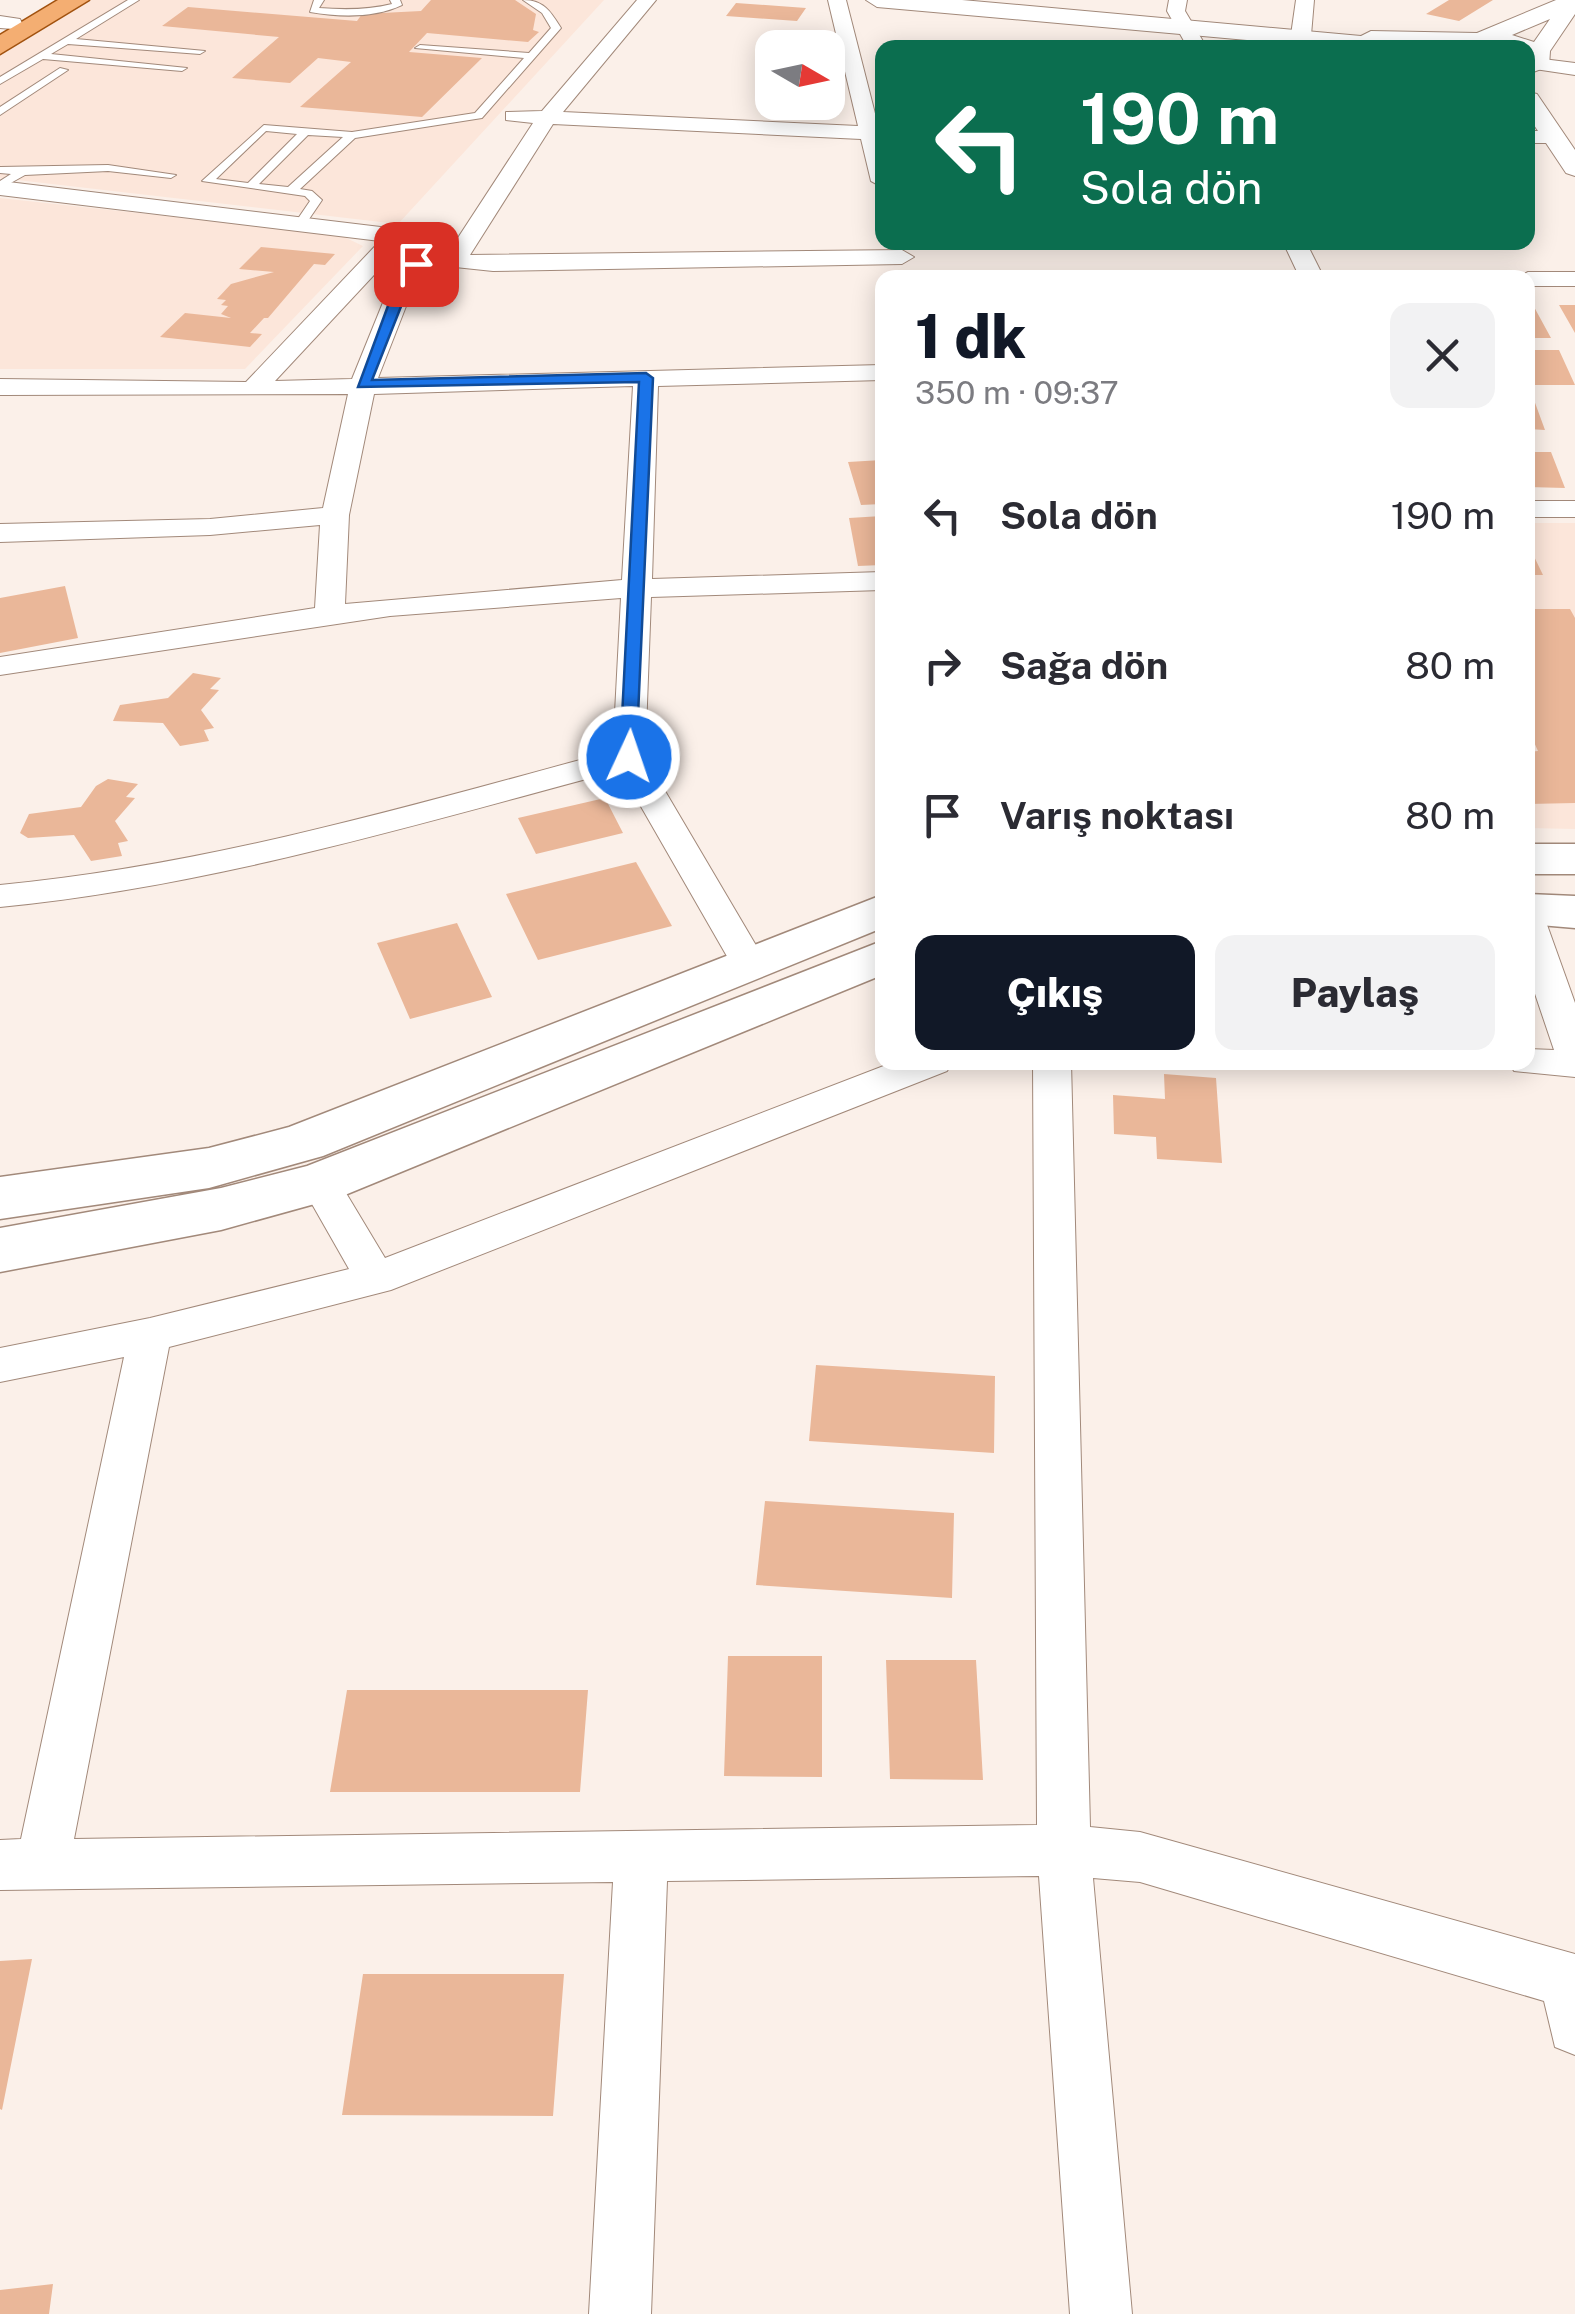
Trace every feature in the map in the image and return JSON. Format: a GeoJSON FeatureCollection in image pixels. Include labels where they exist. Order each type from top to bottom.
{"type":"FeatureCollection","features":[{"type":"Feature","properties":{"kind":"main road"},"geometry":{"type":"LineString","coordinates":[[3,30],[48,0]]}},
{"type":"Feature","properties":{"kind":"main road"},"geometry":{"type":"LineString","coordinates":[[3,30],[76,0]]}},
{"type":"Feature","properties":{"kind":"main road"},"geometry":{"type":"LineString","coordinates":[[1535,859],[1575,859]]}},
{"type":"Feature","properties":{"kind":"main road"},"geometry":{"type":"LineString","coordinates":[[1535,909],[1575,912]]}},
{"type":"Feature","properties":{"kind":"main road"},"geometry":{"type":"LineString","coordinates":[[0,1198],[208,1168],[304,1142],[875,913]]}},
{"type":"Feature","properties":{"kind":"main road"},"geometry":{"type":"LineString","coordinates":[[0,1250],[220,1209],[320,1183],[875,961]]}},
{"type":"Feature","properties":{"kind":"street"},"geometry":{"type":"LineString","coordinates":[[455,260],[547,118],[646,0]]}},
{"type":"Feature","properties":{"kind":"street"},"geometry":{"type":"LineString","coordinates":[[837,0],[875,150]]}},
{"type":"Feature","properties":{"kind":"street"},"geometry":{"type":"LineString","coordinates":[[877,0],[1343,40]]}},
{"type":"Feature","properties":{"kind":"street"},"geometry":{"type":"LineString","coordinates":[[1178,0],[1176,11],[1194,40]]}},
{"type":"Feature","properties":{"kind":"street"},"geometry":{"type":"LineString","coordinates":[[1300,35],[1305,0]]}},
{"type":"Feature","properties":{"kind":"street"},"geometry":{"type":"LineString","coordinates":[[1479,40],[1574,0]]}},
{"type":"Feature","properties":{"kind":"street"},"geometry":{"type":"LineString","coordinates":[[1535,59],[1574,0]]}},
{"type":"Feature","properties":{"kind":"street"},"geometry":{"type":"LineString","coordinates":[[1328,38],[1375,40]]}},
{"type":"Feature","properties":{"kind":"street"},"geometry":{"type":"LineString","coordinates":[[1535,61],[1575,66]]}},
{"type":"Feature","properties":{"kind":"street"},"geometry":{"type":"LineString","coordinates":[[1535,63],[1565,132],[1575,168]]}},
{"type":"Feature","properties":{"kind":"street"},"geometry":{"type":"LineString","coordinates":[[856,77],[875,78]]}},
{"type":"Feature","properties":{"kind":"street"},"geometry":{"type":"LineString","coordinates":[[1535,104],[1565,132]]}},
{"type":"Feature","properties":{"kind":"street"},"geometry":{"type":"LineString","coordinates":[[512,116],[870,133]]}},
{"type":"Feature","properties":{"kind":"street"},"geometry":{"type":"LineString","coordinates":[[1535,136],[1565,132]]}},
{"type":"Feature","properties":{"kind":"street"},"geometry":{"type":"LineString","coordinates":[[0,187],[398,236],[455,260]]}},
{"type":"Feature","properties":{"kind":"street"},"geometry":{"type":"LineString","coordinates":[[253,389],[398,236]]}},
{"type":"Feature","properties":{"kind":"street"},"geometry":{"type":"LineString","coordinates":[[329,618],[335,515],[363,384],[409,268],[455,260],[524,266],[902,259]]}},
{"type":"Feature","properties":{"kind":"street"},"geometry":{"type":"LineString","coordinates":[[1535,279],[1575,279]]}},
{"type":"Feature","properties":{"kind":"street"},"geometry":{"type":"LineString","coordinates":[[0,387],[253,389],[875,372]]}},
{"type":"Feature","properties":{"kind":"street"},"geometry":{"type":"LineString","coordinates":[[646,378],[629,757],[750,964]]}},
{"type":"Feature","properties":{"kind":"street"},"geometry":{"type":"LineString","coordinates":[[1535,509],[1575,508]]}},
{"type":"Feature","properties":{"kind":"street"},"geometry":{"type":"LineString","coordinates":[[0,533],[210,527],[335,515]]}},
{"type":"Feature","properties":{"kind":"street"},"geometry":{"type":"LineString","coordinates":[[0,666],[105,654],[388,608],[637,586],[875,581]]}},
{"type":"Feature","properties":{"kind":"street"},"geometry":{"type":"LineString","coordinates":[[0,896],[78,891],[264,853],[629,757]]}},
{"type":"Feature","properties":{"kind":"street"},"geometry":{"type":"LineString","coordinates":[[1535,942],[1575,1056]]}},
{"type":"Feature","properties":{"kind":"street"},"geometry":{"type":"LineString","coordinates":[[1535,1062],[1575,1064]]}},
{"type":"Feature","properties":{"kind":"street"},"geometry":{"type":"LineString","coordinates":[[0,1366],[150,1335],[376,1280],[913,1070]]}},
{"type":"Feature","properties":{"kind":"street"},"geometry":{"type":"LineString","coordinates":[[1052,1070],[1064,1850],[1101,2314]]}},
{"type":"Feature","properties":{"kind":"street"},"geometry":{"type":"LineString","coordinates":[[320,1183],[376,1280]]}},
{"type":"Feature","properties":{"kind":"street"},"geometry":{"type":"LineString","coordinates":[[150,1335],[22,1863],[1064,1850],[1140,1858],[1574,1997]]}},
{"type":"Feature","properties":{"kind":"street"},"geometry":{"type":"LineString","coordinates":[[620,2314],[641,1856]]}},
{"type":"Feature","properties":{"kind":"lane"},"geometry":{"type":"LineString","coordinates":[[0,81],[62,40],[134,0]]}},
{"type":"Feature","properties":{"kind":"lane"},"geometry":{"type":"LineString","coordinates":[[319,0],[313,10],[351,12],[388,8],[396,5],[395,0]]}},
{"type":"Feature","properties":{"kind":"lane"},"geometry":{"type":"LineString","coordinates":[[301,223],[316,200],[292,190],[207,181],[264,128],[352,135],[478,116],[556,28],[546,12],[528,0]]}},
{"type":"Feature","properties":{"kind":"lane"},"geometry":{"type":"LineString","coordinates":[[62,40],[200,51]]}},
{"type":"Feature","properties":{"kind":"lane"},"geometry":{"type":"LineString","coordinates":[[420,48],[530,56]]}},
{"type":"Feature","properties":{"kind":"lane"},"geometry":{"type":"LineString","coordinates":[[39,56],[182,68]]}},
{"type":"Feature","properties":{"kind":"lane"},"geometry":{"type":"LineString","coordinates":[[0,112],[63,70]]}},
{"type":"Feature","properties":{"kind":"lane"},"geometry":{"type":"LineString","coordinates":[[251,186],[306,131]]}},
{"type":"Feature","properties":{"kind":"lane"},"geometry":{"type":"LineString","coordinates":[[292,190],[352,135]]}},
{"type":"Feature","properties":{"kind":"lane"},"geometry":{"type":"LineString","coordinates":[[0,170],[108,168],[171,175]]}},
{"type":"Feature","properties":{"kind":"lane"},"geometry":{"type":"LineString","coordinates":[[0,187],[22,172]]}},
{"type":"Feature","properties":{"kind":"shaded area"},"geometry":{"type":"Polygon","coordinates":[[[88,0],[604,0],[398,224],[0,178],[0,53],[88,0]]]}},
{"type":"Feature","properties":{"kind":"shaded area"},"geometry":{"type":"Polygon","coordinates":[[[0,198],[340,235],[363,246],[245,369],[0,369],[0,198]]]}},
{"type":"Feature","properties":{"kind":"shaded area"},"geometry":{"type":"Polygon","coordinates":[[[1535,523],[1575,523],[1575,829],[1535,828],[1535,523]]]}},
{"type":"Feature","properties":{"kind":"building"},"geometry":{"type":"Polygon","coordinates":[[[431,0],[515,0],[536,14],[533,30],[539,32],[528,42],[427,33],[409,52],[482,58],[422,117],[300,107],[351,62],[318,58],[290,83],[232,78],[279,37],[162,26],[188,7],[357,21],[362,14],[421,11],[431,0]]]}},
{"type":"Feature","properties":{"kind":"building"},"geometry":{"type":"Polygon","coordinates":[[[1449,0],[1493,0],[1459,21],[1426,14],[1449,0]]]}},
{"type":"Feature","properties":{"kind":"building"},"geometry":{"type":"Polygon","coordinates":[[[736,3],[806,8],[797,21],[726,16],[736,3]]]}},
{"type":"Feature","properties":{"kind":"building"},"geometry":{"type":"Polygon","coordinates":[[[261,247],[335,254],[325,265],[314,264],[250,333],[262,334],[250,347],[160,337],[185,313],[231,318],[221,314],[228,306],[221,305],[226,300],[217,299],[231,284],[274,272],[239,269],[261,247]]]}},
{"type":"Feature","properties":{"kind":"building"},"geometry":{"type":"Polygon","coordinates":[[[1559,305],[1575,305],[1575,333],[1559,305]]]}},
{"type":"Feature","properties":{"kind":"building"},"geometry":{"type":"Polygon","coordinates":[[[1535,309],[1551,338],[1535,338],[1535,309]]]}},
{"type":"Feature","properties":{"kind":"building"},"geometry":{"type":"Polygon","coordinates":[[[1535,350],[1559,350],[1575,385],[1535,385],[1535,350]]]}},
{"type":"Feature","properties":{"kind":"building"},"geometry":{"type":"Polygon","coordinates":[[[1535,403],[1545,430],[1535,429],[1535,403]]]}},
{"type":"Feature","properties":{"kind":"building"},"geometry":{"type":"Polygon","coordinates":[[[1535,452],[1551,452],[1565,488],[1535,487],[1535,452]]]}},
{"type":"Feature","properties":{"kind":"building"},"geometry":{"type":"Polygon","coordinates":[[[875,460],[875,504],[861,505],[848,462],[875,460]]]}},
{"type":"Feature","properties":{"kind":"building"},"geometry":{"type":"Polygon","coordinates":[[[875,516],[875,565],[858,566],[849,518],[875,516]]]}},
{"type":"Feature","properties":{"kind":"building"},"geometry":{"type":"Polygon","coordinates":[[[1535,558],[1543,575],[1535,575],[1535,558]]]}},
{"type":"Feature","properties":{"kind":"building"},"geometry":{"type":"Polygon","coordinates":[[[65,586],[78,638],[0,653],[0,598],[65,586]]]}},
{"type":"Feature","properties":{"kind":"building"},"geometry":{"type":"Polygon","coordinates":[[[1535,609],[1570,609],[1575,618],[1575,803],[1535,804],[1535,609]]]}},
{"type":"Feature","properties":{"kind":"building"},"geometry":{"type":"Polygon","coordinates":[[[193,673],[221,678],[210,689],[219,690],[201,710],[214,728],[204,730],[209,741],[180,746],[163,723],[113,721],[120,705],[168,698],[193,673]]]}},
{"type":"Feature","properties":{"kind":"building"},"geometry":{"type":"Polygon","coordinates":[[[108,779],[138,784],[126,797],[135,798],[115,821],[128,841],[118,843],[122,856],[91,861],[74,835],[28,838],[20,833],[29,814],[81,807],[96,786],[108,779]]]}},
{"type":"Feature","properties":{"kind":"building"},"geometry":{"type":"Polygon","coordinates":[[[605,798],[623,833],[536,854],[518,818],[605,798]]]}},
{"type":"Feature","properties":{"kind":"building"},"geometry":{"type":"Polygon","coordinates":[[[636,862],[672,926],[538,960],[506,894],[636,862]]]}},
{"type":"Feature","properties":{"kind":"building"},"geometry":{"type":"Polygon","coordinates":[[[457,923],[492,997],[410,1019],[377,943],[457,923]]]}},
{"type":"Feature","properties":{"kind":"building"},"geometry":{"type":"Polygon","coordinates":[[[1164,1074],[1216,1078],[1222,1163],[1157,1159],[1156,1137],[1114,1134],[1113,1095],[1165,1099],[1164,1074]]]}},
{"type":"Feature","properties":{"kind":"building"},"geometry":{"type":"Polygon","coordinates":[[[816,1365],[995,1376],[994,1453],[809,1441],[816,1365]]]}},
{"type":"Feature","properties":{"kind":"building"},"geometry":{"type":"Polygon","coordinates":[[[765,1501],[954,1513],[952,1598],[756,1585],[765,1501]]]}},
{"type":"Feature","properties":{"kind":"building"},"geometry":{"type":"Polygon","coordinates":[[[728,1656],[822,1656],[822,1777],[724,1776],[728,1656]]]}},
{"type":"Feature","properties":{"kind":"building"},"geometry":{"type":"Polygon","coordinates":[[[886,1660],[976,1660],[983,1780],[890,1779],[886,1660]]]}},
{"type":"Feature","properties":{"kind":"building"},"geometry":{"type":"Polygon","coordinates":[[[347,1690],[588,1690],[580,1792],[330,1792],[347,1690]]]}},
{"type":"Feature","properties":{"kind":"building"},"geometry":{"type":"Polygon","coordinates":[[[32,1959],[2,2110],[0,1961],[32,1959]]]}},
{"type":"Feature","properties":{"kind":"building"},"geometry":{"type":"Polygon","coordinates":[[[363,1974],[564,1974],[553,2116],[342,2115],[363,1974]]]}},
{"type":"Feature","properties":{"kind":"building"},"geometry":{"type":"Polygon","coordinates":[[[53,2284],[49,2314],[0,2314],[0,2290],[53,2284]]]}},
{"type":"Feature","properties":{"kind":"route"},"geometry":{"type":"LineString","coordinates":[[416,264],[409,268],[363,384],[646,378],[629,757]]}}]}
